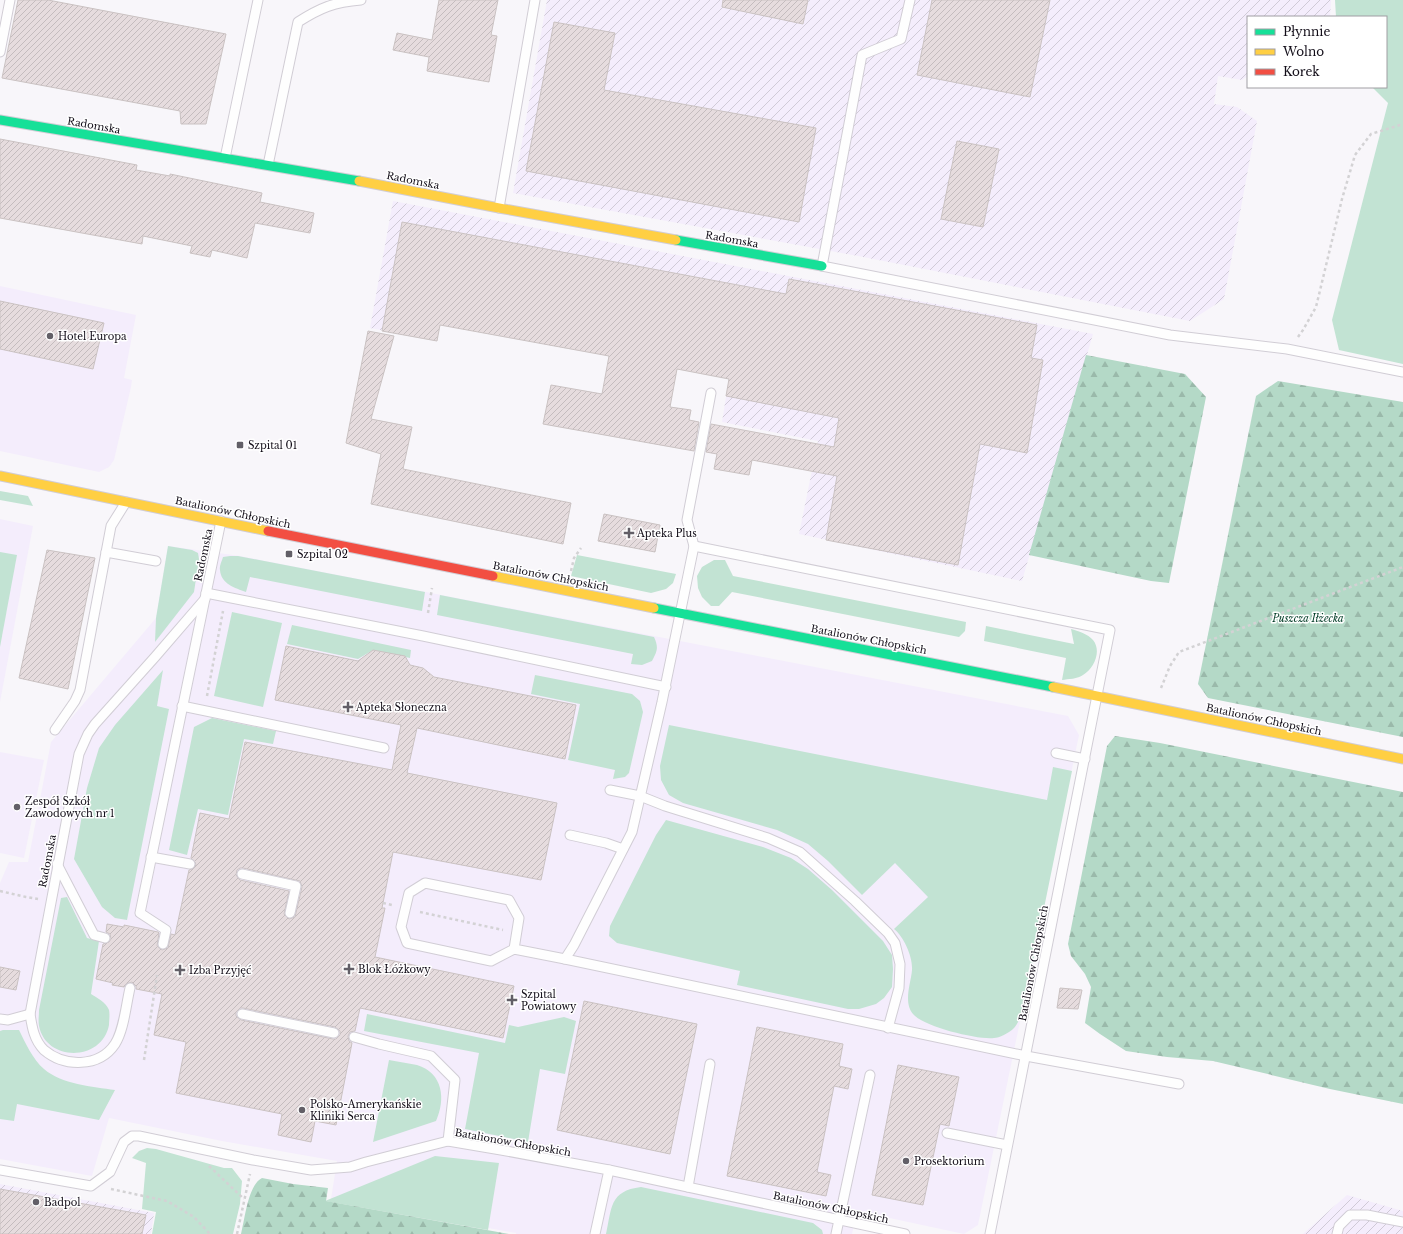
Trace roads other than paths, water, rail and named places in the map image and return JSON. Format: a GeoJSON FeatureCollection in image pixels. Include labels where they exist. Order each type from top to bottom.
{"type":"FeatureCollection","features":[{"type":"Feature","properties":{"kind":"street","name":"Radomska"},"geometry":{"type":"LineString","coordinates":[[0,120],[268,165],[822,266]]}},
{"type":"Feature","properties":{"kind":"street","name":"Batalionów Chłopskich"},"geometry":{"type":"LineString","coordinates":[[0,476],[1098,696],[1403,759]]}},
{"type":"Feature","properties":{"kind":"lane"},"geometry":{"type":"LineString","coordinates":[[0,52],[10,0]]}},
{"type":"Feature","properties":{"kind":"lane"},"geometry":{"type":"LineString","coordinates":[[225,158],[258,0]]}},
{"type":"Feature","properties":{"kind":"lane"},"geometry":{"type":"LineString","coordinates":[[268,165],[298,22],[315,11],[340,2],[361,0]]}},
{"type":"Feature","properties":{"kind":"lane"},"geometry":{"type":"LineString","coordinates":[[499,208],[535,0]]}},
{"type":"Feature","properties":{"kind":"lane"},"geometry":{"type":"LineString","coordinates":[[910,0],[901,39],[862,55],[822,266],[1170,335],[1287,349],[1403,372]]}},
{"type":"Feature","properties":{"kind":"lane"},"geometry":{"type":"LineString","coordinates":[[565,959],[574,945],[632,832],[666,687],[694,546],[687,520],[711,393]]}},
{"type":"Feature","properties":{"kind":"lane"},"geometry":{"type":"LineString","coordinates":[[55,730],[76,701],[80,690],[112,526],[127,501]]}},
{"type":"Feature","properties":{"kind":"lane","name":"Radomska"},"geometry":{"type":"LineString","coordinates":[[163,944],[166,930],[140,913],[221,521]]}},
{"type":"Feature","properties":{"kind":"lane"},"geometry":{"type":"LineString","coordinates":[[694,546],[1110,630],[1098,696]]}},
{"type":"Feature","properties":{"kind":"lane"},"geometry":{"type":"LineString","coordinates":[[106,552],[156,562]]}},
{"type":"Feature","properties":{"kind":"lane"},"geometry":{"type":"LineString","coordinates":[[205,596],[225,597],[423,636],[666,687]]}},
{"type":"Feature","properties":{"kind":"lane","name":"Radomska"},"geometry":{"type":"LineString","coordinates":[[130,988],[121,1029],[115,1044],[104,1055],[89,1062],[73,1063],[57,1058],[44,1049],[34,1035],[30,1014],[57,864],[79,754],[88,734],[102,716],[155,657],[205,596]]}},
{"type":"Feature","properties":{"kind":"lane","name":"Batalionów Chłopskich"},"geometry":{"type":"LineString","coordinates":[[990,1234],[1098,696]]}},
{"type":"Feature","properties":{"kind":"lane"},"geometry":{"type":"LineString","coordinates":[[182,706],[384,748]]}},
{"type":"Feature","properties":{"kind":"lane"},"geometry":{"type":"LineString","coordinates":[[1056,753],[1085,759]]}},
{"type":"Feature","properties":{"kind":"lane"},"geometry":{"type":"LineString","coordinates":[[610,790],[640,796],[665,806],[768,838],[800,852],[874,914],[895,943],[900,964],[899,988],[888,1028]]}},
{"type":"Feature","properties":{"kind":"lane"},"geometry":{"type":"LineString","coordinates":[[570,835],[606,843],[623,849]]}},
{"type":"Feature","properties":{"kind":"lane"},"geometry":{"type":"LineString","coordinates":[[151,857],[190,864]]}},
{"type":"Feature","properties":{"kind":"lane"},"geometry":{"type":"LineString","coordinates":[[57,864],[94,935],[105,938]]}},
{"type":"Feature","properties":{"kind":"lane"},"geometry":{"type":"LineString","coordinates":[[242,874],[296,886],[290,912]]}},
{"type":"Feature","properties":{"kind":"lane"},"geometry":{"type":"LineString","coordinates":[[514,949],[519,918],[509,900],[425,883],[409,893],[401,928],[408,944],[491,962],[514,949],[1026,1056],[1180,1084]]}},
{"type":"Feature","properties":{"kind":"lane"},"geometry":{"type":"LineString","coordinates":[[0,1019],[8,1020],[30,1014]]}},
{"type":"Feature","properties":{"kind":"lane"},"geometry":{"type":"LineString","coordinates":[[242,1014],[334,1033]]}},
{"type":"Feature","properties":{"kind":"lane"},"geometry":{"type":"LineString","coordinates":[[354,1037],[431,1056],[455,1080],[448,1141]]}},
{"type":"Feature","properties":{"kind":"lane"},"geometry":{"type":"LineString","coordinates":[[688,1187],[710,1064]]}},
{"type":"Feature","properties":{"kind":"lane"},"geometry":{"type":"LineString","coordinates":[[836,1234],[870,1075]]}},
{"type":"Feature","properties":{"kind":"lane"},"geometry":{"type":"LineString","coordinates":[[947,1133],[1007,1145]]}},
{"type":"Feature","properties":{"kind":"lane","name":"Batalionów Chłopskich"},"geometry":{"type":"LineString","coordinates":[[0,1170],[91,1186],[110,1172],[124,1142],[132,1136],[139,1136],[253,1160],[311,1170],[350,1167],[448,1141],[609,1170],[905,1234]]}},
{"type":"Feature","properties":{"kind":"lane"},"geometry":{"type":"LineString","coordinates":[[595,1234],[609,1170]]}},
{"type":"Feature","properties":{"kind":"lane"},"geometry":{"type":"LineString","coordinates":[[1337,1234],[1339,1226],[1350,1215],[1367,1214],[1403,1222]]}},
{"type":"Feature","properties":{"kind":"place","name":"Hotel Europa"},"geometry":{"type":"Point","coordinates":[50,336]}},
{"type":"Feature","properties":{"kind":"place","name":"Szpital 01"},"geometry":{"type":"Point","coordinates":[240,445]}},
{"type":"Feature","properties":{"kind":"place","name":"Apteka Plus"},"geometry":{"type":"Point","coordinates":[629,533]}},
{"type":"Feature","properties":{"kind":"place","name":"Szpital 02"},"geometry":{"type":"Point","coordinates":[289,554]}},
{"type":"Feature","properties":{"kind":"place","name":"Apteka Słoneczna"},"geometry":{"type":"Point","coordinates":[348,707]}},
{"type":"Feature","properties":{"kind":"place","name":"Zespół Szkół Zawodowych nr 1"},"geometry":{"type":"Point","coordinates":[17,807]}},
{"type":"Feature","properties":{"kind":"place","name":"Blok Łóżkowy"},"geometry":{"type":"Point","coordinates":[349,969]}},
{"type":"Feature","properties":{"kind":"place","name":"Izba Przyjęć"},"geometry":{"type":"Point","coordinates":[180,970]}},
{"type":"Feature","properties":{"kind":"place","name":"Szpital Powiatowy"},"geometry":{"type":"Point","coordinates":[512,1000]}},
{"type":"Feature","properties":{"kind":"place","name":"Polsko-Amerykańskie Kliniki Serca"},"geometry":{"type":"Point","coordinates":[302,1110]}},
{"type":"Feature","properties":{"kind":"place","name":"Prosektorium"},"geometry":{"type":"Point","coordinates":[906,1161]}},
{"type":"Feature","properties":{"kind":"place","name":"Badpol"},"geometry":{"type":"Point","coordinates":[36,1202]}},
{"type":"Feature","properties":{"kind":"park label","name":"Puszcza Iłżecka"},"geometry":{"type":"Point","coordinates":[1308,618]}}]}
